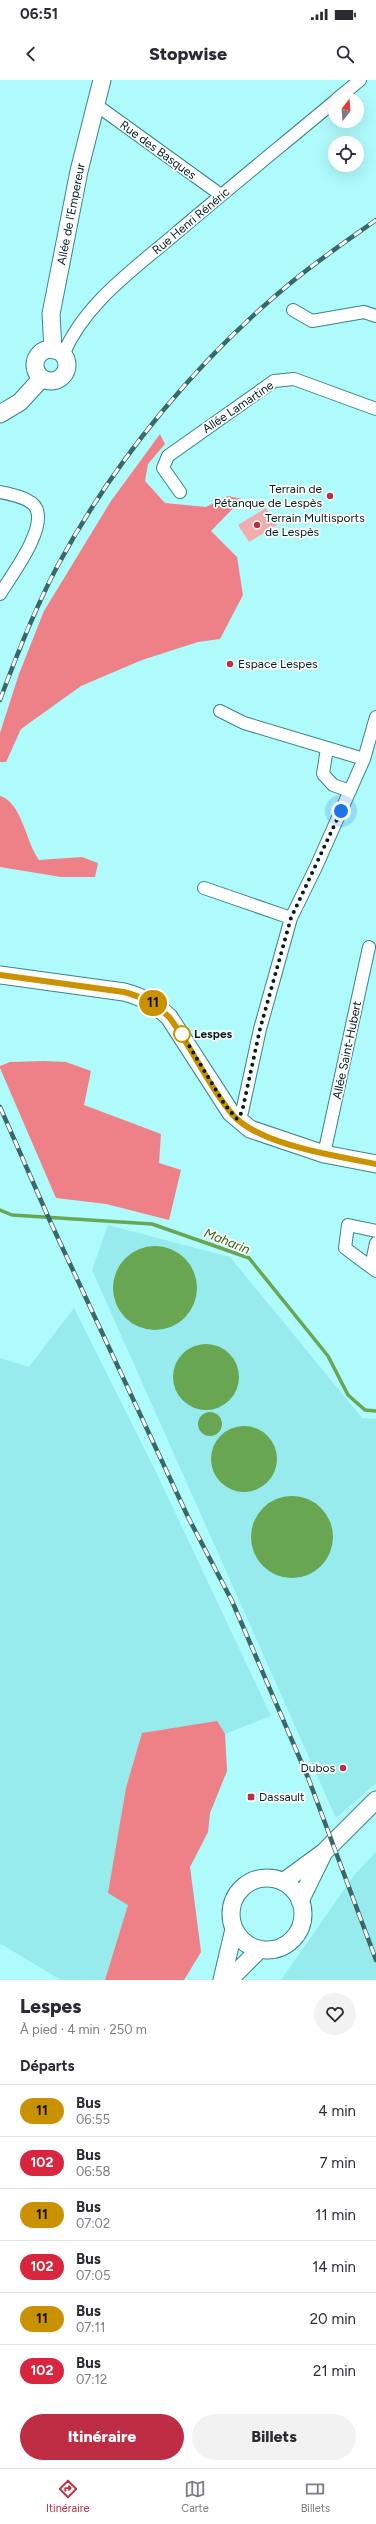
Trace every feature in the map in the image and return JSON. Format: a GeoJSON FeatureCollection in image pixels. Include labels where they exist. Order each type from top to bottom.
{"type":"FeatureCollection","features":[{"type":"Feature","properties":{"kind":"street","name":"Allée de l'Empereur"},"geometry":{"type":"LineString","coordinates":[[58,352],[51,314],[68,220],[102,80]]}},
{"type":"Feature","properties":{"kind":"street"},"geometry":{"type":"LineString","coordinates":[[345,92],[360,80]]}},
{"type":"Feature","properties":{"kind":"street","name":"Rue des Basques"},"geometry":{"type":"LineString","coordinates":[[95,104],[221,195]]}},
{"type":"Feature","properties":{"kind":"street","name":"Rue Henri Rénéric"},"geometry":{"type":"LineString","coordinates":[[58,352],[72,337],[95,305],[221,195],[328,107]]}},
{"type":"Feature","properties":{"kind":"street"},"geometry":{"type":"LineString","coordinates":[[293,310],[312,320],[364,312],[376,316]]}},
{"type":"Feature","properties":{"kind":"street"},"geometry":{"type":"LineString","coordinates":[[43,352],[58,352],[67,364],[65,373],[57,380],[42,378],[36,369],[37,359],[43,352]]}},
{"type":"Feature","properties":{"kind":"street"},"geometry":{"type":"LineString","coordinates":[[0,414],[20,402],[42,378]]}},
{"type":"Feature","properties":{"kind":"street","name":"Allée Lamartine"},"geometry":{"type":"LineString","coordinates":[[180,492],[163,468],[168,456],[274,381],[294,379],[376,409]]}},
{"type":"Feature","properties":{"kind":"street"},"geometry":{"type":"LineString","coordinates":[[0,492],[31,503],[36,508],[39,520],[36,534],[0,594]]}},
{"type":"Feature","properties":{"kind":"street"},"geometry":{"type":"LineString","coordinates":[[220,711],[244,723],[364,759]]}},
{"type":"Feature","properties":{"kind":"street"},"geometry":{"type":"LineString","coordinates":[[237,1119],[242,1112],[260,1029],[291,918],[364,759],[376,717]]}},
{"type":"Feature","properties":{"kind":"street"},"geometry":{"type":"LineString","coordinates":[[328,748],[323,774],[333,785],[350,791]]}},
{"type":"Feature","properties":{"kind":"street"},"geometry":{"type":"LineString","coordinates":[[204,888],[291,918]]}},
{"type":"Feature","properties":{"kind":"street","name":"Allée Saint-Hubert"},"geometry":{"type":"LineString","coordinates":[[324,1154],[369,947]]}},
{"type":"Feature","properties":{"kind":"street"},"geometry":{"type":"LineString","coordinates":[[0,975],[124,992],[140,996],[156,1005],[169,1017],[182,1034],[225,1105],[237,1119],[259,1133],[324,1154],[376,1164]]}},
{"type":"Feature","properties":{"kind":"street"},"geometry":{"type":"LineString","coordinates":[[373,1269],[345,1248],[348,1225],[376,1231]]}},
{"type":"Feature","properties":{"kind":"street"},"geometry":{"type":"LineString","coordinates":[[373,1269],[376,1243]]}},
{"type":"Feature","properties":{"kind":"street"},"geometry":{"type":"LineString","coordinates":[[283,1882],[328,1847],[376,1800]]}},
{"type":"Feature","properties":{"kind":"street"},"geometry":{"type":"LineString","coordinates":[[300,1901],[328,1847]]}},
{"type":"Feature","properties":{"kind":"street"},"geometry":{"type":"LineString","coordinates":[[265,1878],[283,1882],[290,1886],[300,1901],[303,1916],[296,1936],[278,1948],[260,1949],[245,1942],[234,1929],[231,1918],[231,1907],[241,1889],[256,1879],[265,1878]]}},
{"type":"Feature","properties":{"kind":"street"},"geometry":{"type":"LineString","coordinates":[[222,1980],[234,1929]]}},
{"type":"Feature","properties":{"kind":"street"},"geometry":{"type":"LineString","coordinates":[[229,1980],[260,1949]]}},
{"type":"Feature","properties":{"kind":"shaded area"},"geometry":{"type":"Polygon","coordinates":[[[160,434],[165,444],[148,464],[145,481],[165,503],[206,507],[228,496],[242,499],[211,531],[237,557],[243,595],[220,639],[198,642],[142,660],[81,686],[21,729],[6,762],[0,762],[0,733],[19,674],[44,611],[111,501],[160,434]]]}},
{"type":"Feature","properties":{"kind":"shaded area","name":"Terrain Multisports de Lespès"},"geometry":{"type":"Polygon","coordinates":[[[266,508],[277,525],[249,542],[238,525],[266,508]]]}},
{"type":"Feature","properties":{"kind":"shaded area"},"geometry":{"type":"Polygon","coordinates":[[[0,796],[14,806],[19,814],[34,853],[39,860],[82,857],[98,863],[95,877],[61,877],[0,867],[0,796]]]}},
{"type":"Feature","properties":{"kind":"shaded area"},"geometry":{"type":"Polygon","coordinates":[[[10,1062],[66,1062],[91,1071],[84,1105],[161,1134],[159,1163],[181,1170],[169,1220],[106,1204],[56,1198],[0,1068],[0,1066],[10,1062]]]}},
{"type":"Feature","properties":{"kind":"shaded area"},"geometry":{"type":"Polygon","coordinates":[[[108,1225],[230,1257],[362,1418],[376,1419],[376,1783],[336,1818],[92,1270],[108,1225]]]}},
{"type":"Feature","properties":{"kind":"shaded area"},"geometry":{"type":"Polygon","coordinates":[[[155,1246],[171,1249],[185,1258],[194,1272],[197,1288],[194,1304],[185,1318],[171,1327],[155,1330],[139,1327],[125,1318],[116,1304],[113,1288],[116,1272],[125,1258],[139,1249],[155,1246]]]}},
{"type":"Feature","properties":{"kind":"shaded area"},"geometry":{"type":"Polygon","coordinates":[[[74,1308],[156,1472],[271,1716],[225,1734],[227,1771],[210,1813],[208,1832],[190,1867],[201,1952],[184,1980],[61,1980],[1,1944],[0,1946],[0,1358],[29,1367],[74,1308]]]}},
{"type":"Feature","properties":{"kind":"shaded area"},"geometry":{"type":"Polygon","coordinates":[[[206,1344],[219,1347],[229,1354],[236,1364],[239,1377],[236,1390],[229,1400],[219,1407],[206,1410],[193,1407],[183,1400],[176,1390],[173,1377],[176,1364],[183,1354],[193,1347],[206,1344]]]}},
{"type":"Feature","properties":{"kind":"shaded area"},"geometry":{"type":"Polygon","coordinates":[[[210,1412],[218,1416],[222,1424],[218,1432],[210,1436],[202,1432],[198,1424],[202,1416],[210,1412]]]}},
{"type":"Feature","properties":{"kind":"shaded area"},"geometry":{"type":"Polygon","coordinates":[[[244,1426],[256,1429],[267,1436],[274,1447],[277,1459],[274,1471],[267,1482],[256,1489],[244,1492],[232,1489],[221,1482],[214,1471],[211,1459],[214,1447],[221,1436],[232,1429],[244,1426]]]}},
{"type":"Feature","properties":{"kind":"shaded area"},"geometry":{"type":"Polygon","coordinates":[[[292,1496],[308,1499],[321,1508],[330,1521],[333,1537],[330,1553],[321,1566],[308,1575],[292,1578],[276,1575],[263,1566],[254,1553],[251,1537],[254,1521],[263,1508],[276,1499],[292,1496]]]}},
{"type":"Feature","properties":{"kind":"shaded area"},"geometry":{"type":"Polygon","coordinates":[[[217,1721],[225,1734],[227,1771],[210,1813],[208,1832],[190,1867],[201,1952],[184,1980],[105,1980],[128,1905],[108,1893],[126,1788],[142,1733],[217,1721]]]}},
{"type":"Feature","properties":{"kind":"shaded area"},"geometry":{"type":"Polygon","coordinates":[[[376,1852],[376,1980],[281,1980],[355,1874],[376,1852]]]}},
{"type":"Feature","properties":{"kind":"waterway","name":"Maharin"},"geometry":{"type":"LineString","coordinates":[[0,1210],[12,1215],[152,1224],[249,1258],[328,1356],[348,1395],[365,1410],[376,1411]]}},
{"type":"Feature","properties":{"kind":"railway"},"geometry":{"type":"LineString","coordinates":[[0,700],[27,631],[58,565],[81,525],[133,448],[193,376],[258,311],[303,273],[376,220]]}},
{"type":"Feature","properties":{"kind":"railway"},"geometry":{"type":"LineString","coordinates":[[0,1107],[50,1221],[188,1517],[232,1601],[309,1780],[376,1960]]}},
{"type":"Feature","properties":{"kind":"bus line","name":"11"},"geometry":{"type":"LineString","coordinates":[[0,975],[124,992],[140,996],[156,1005],[169,1017],[182,1034],[225,1105],[237,1119],[250,1129],[324,1154],[376,1164]]}},
{"type":"Feature","properties":{"kind":"place","name":"Terrain de Pétanque de Lespès"},"geometry":{"type":"Point","coordinates":[330,496]}},
{"type":"Feature","properties":{"kind":"place","name":"Terrain Multisports de Lespès"},"geometry":{"type":"Point","coordinates":[257,525]}},
{"type":"Feature","properties":{"kind":"place","name":"Espace Lespes"},"geometry":{"type":"Point","coordinates":[230,664]}},
{"type":"Feature","properties":{"kind":"place","name":"Lespes"},"geometry":{"type":"Point","coordinates":[182,1034]}},
{"type":"Feature","properties":{"kind":"place","name":"Dubos"},"geometry":{"type":"Point","coordinates":[343,1768]}},
{"type":"Feature","properties":{"kind":"place","name":"Dassault"},"geometry":{"type":"Point","coordinates":[251,1797]}},
{"type":"Feature","properties":{"kind":"route"},"geometry":{"type":"LineString","coordinates":[[182,1034],[225,1105],[237,1119],[242,1112],[260,1029],[291,918],[341,811]]}}]}
